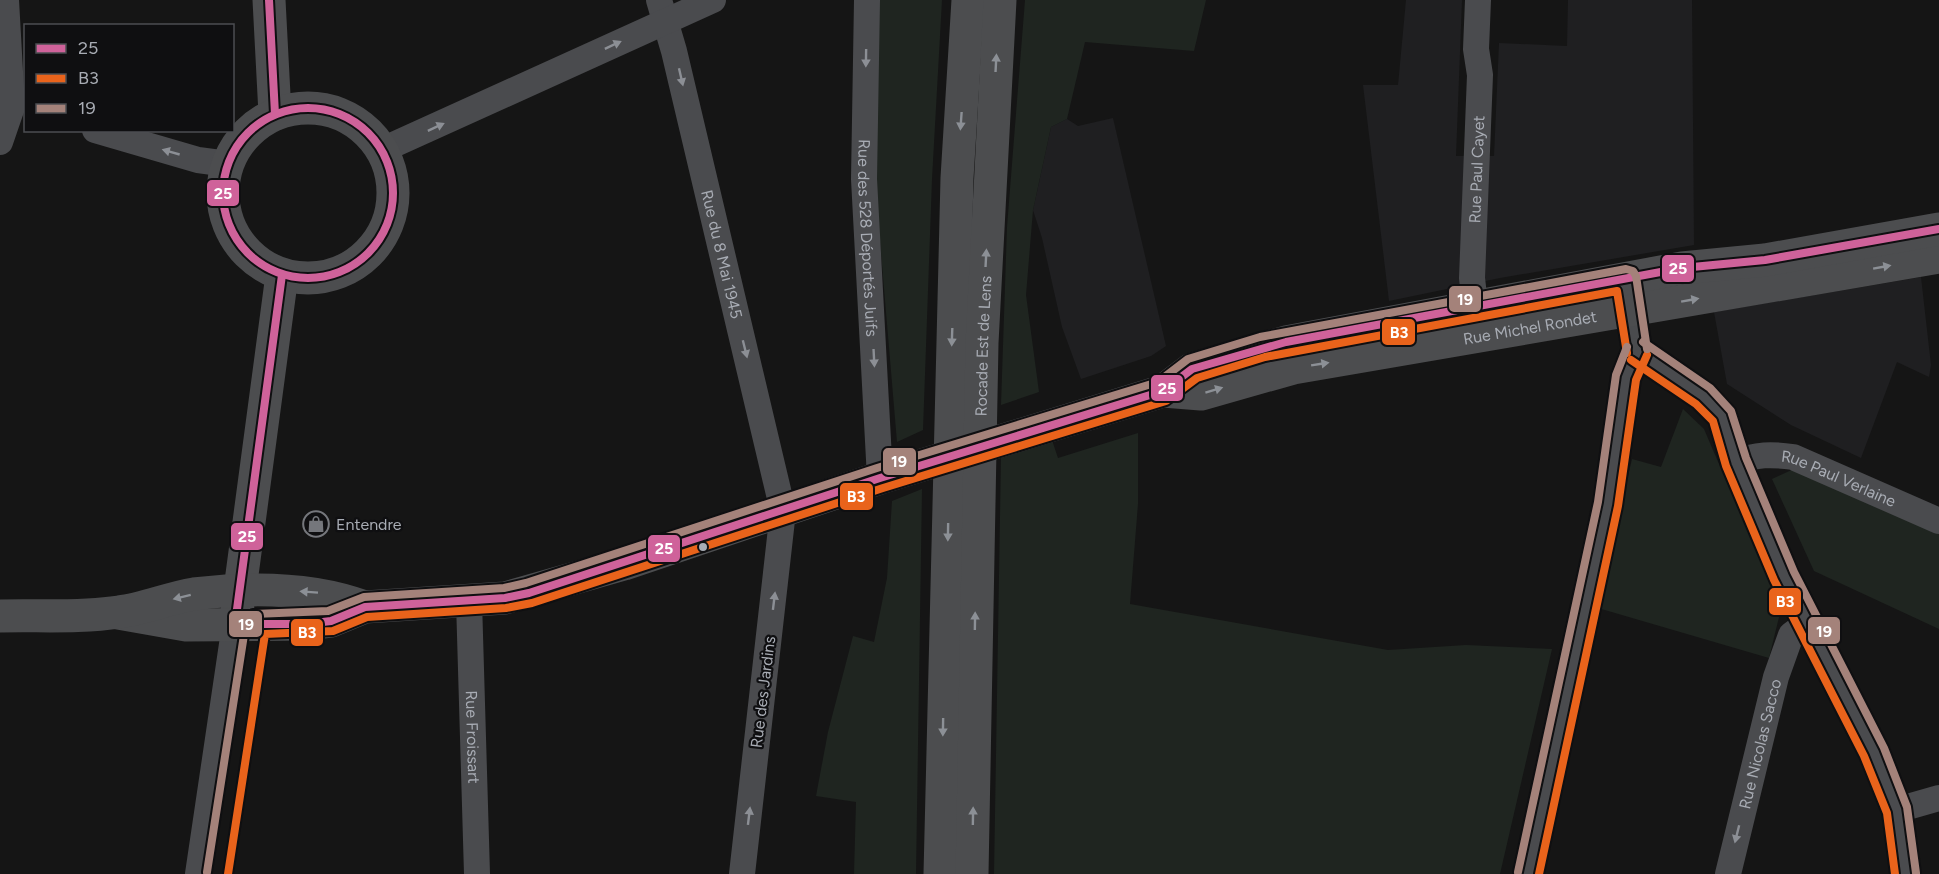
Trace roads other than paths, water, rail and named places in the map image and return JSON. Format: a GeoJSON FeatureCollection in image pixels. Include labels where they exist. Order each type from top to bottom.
{"type":"FeatureCollection","features":[{"type":"Feature","properties":{"kind":"main road"},"geometry":{"type":"LineString","coordinates":[[269,0],[275,114]]}},
{"type":"Feature","properties":{"kind":"main road","name":"Rocade Est de Lens"},"geometry":{"type":"LineString","coordinates":[[940,874],[957,178],[968,0]]}},
{"type":"Feature","properties":{"kind":"main road","name":"Rocade Est de Lens"},"geometry":{"type":"LineString","coordinates":[[972,874],[981,378],[1000,0]]}},
{"type":"Feature","properties":{"kind":"main road"},"geometry":{"type":"LineString","coordinates":[[315,108],[335,112],[354,121],[370,134],[382,150],[393,177],[393,207],[383,235],[365,257],[340,273],[311,279],[282,275],[262,265],[244,250],[232,231],[224,210],[223,187],[228,164],[239,144],[255,126],[275,114],[295,109],[315,108]]}},
{"type":"Feature","properties":{"kind":"main road","name":"Rue Michel Rondet"},"geometry":{"type":"LineString","coordinates":[[1263,361],[1474,305],[1691,267],[1766,260],[1939,229]]}},
{"type":"Feature","properties":{"kind":"main road","name":"Rue Michel Rondet"},"geometry":{"type":"LineString","coordinates":[[1263,361],[1480,337],[1939,257]]}},
{"type":"Feature","properties":{"kind":"main road"},"geometry":{"type":"LineString","coordinates":[[235,624],[282,275]]}},
{"type":"Feature","properties":{"kind":"main road"},"geometry":{"type":"LineString","coordinates":[[118,613],[186,626],[331,621],[365,607],[504,598],[537,590],[892,474],[1162,391],[1201,394],[1263,361]]}},
{"type":"Feature","properties":{"kind":"main road"},"geometry":{"type":"LineString","coordinates":[[0,616],[118,613],[193,595],[240,591],[312,592],[336,596],[365,607]]}},
{"type":"Feature","properties":{"kind":"street"},"geometry":{"type":"LineString","coordinates":[[0,142],[13,107],[6,0]]}},
{"type":"Feature","properties":{"kind":"street"},"geometry":{"type":"LineString","coordinates":[[382,150],[663,10],[713,0]]}},
{"type":"Feature","properties":{"kind":"street","name":"Rue des 528 Déportés Juifs"},"geometry":{"type":"LineString","coordinates":[[867,0],[864,179],[892,474]]}},
{"type":"Feature","properties":{"kind":"street","name":"Rue Paul Cayet"},"geometry":{"type":"LineString","coordinates":[[1478,0],[1476,49],[1480,75],[1472,266],[1474,305],[1480,337]]}},
{"type":"Feature","properties":{"kind":"street","name":"Rue du 8 Mai 1945"},"geometry":{"type":"LineString","coordinates":[[663,10],[783,511]]}},
{"type":"Feature","properties":{"kind":"street"},"geometry":{"type":"LineString","coordinates":[[102,132],[198,160],[228,164]]}},
{"type":"Feature","properties":{"kind":"street"},"geometry":{"type":"LineString","coordinates":[[1528,874],[1532,846],[1608,504],[1626,377],[1637,351],[1626,279]]}},
{"type":"Feature","properties":{"kind":"street"},"geometry":{"type":"LineString","coordinates":[[1637,351],[1713,405],[1727,428],[1736,462],[1784,576],[1874,752],[1897,810],[1906,874]]}},
{"type":"Feature","properties":{"kind":"street","name":"Rue Paul Verlaine"},"geometry":{"type":"LineString","coordinates":[[1736,462],[1751,456],[1771,454],[1793,457],[1939,521]]}},
{"type":"Feature","properties":{"kind":"street","name":"Rue des Jardins"},"geometry":{"type":"LineString","coordinates":[[742,874],[783,511]]}},
{"type":"Feature","properties":{"kind":"street","name":"Rue Froissart"},"geometry":{"type":"LineString","coordinates":[[470,601],[477,874]]}},
{"type":"Feature","properties":{"kind":"street","name":"Rue Nicolas Sacco"},"geometry":{"type":"LineString","coordinates":[[1728,874],[1776,677],[1791,635],[1807,623]]}},
{"type":"Feature","properties":{"kind":"street"},"geometry":{"type":"LineString","coordinates":[[198,874],[235,624]]}},
{"type":"Feature","properties":{"kind":"street"},"geometry":{"type":"LineString","coordinates":[[1897,810],[1939,798]]}},
{"type":"Feature","properties":{"kind":"place","name":"Entendre"},"geometry":{"type":"Point","coordinates":[316,524]}}]}
